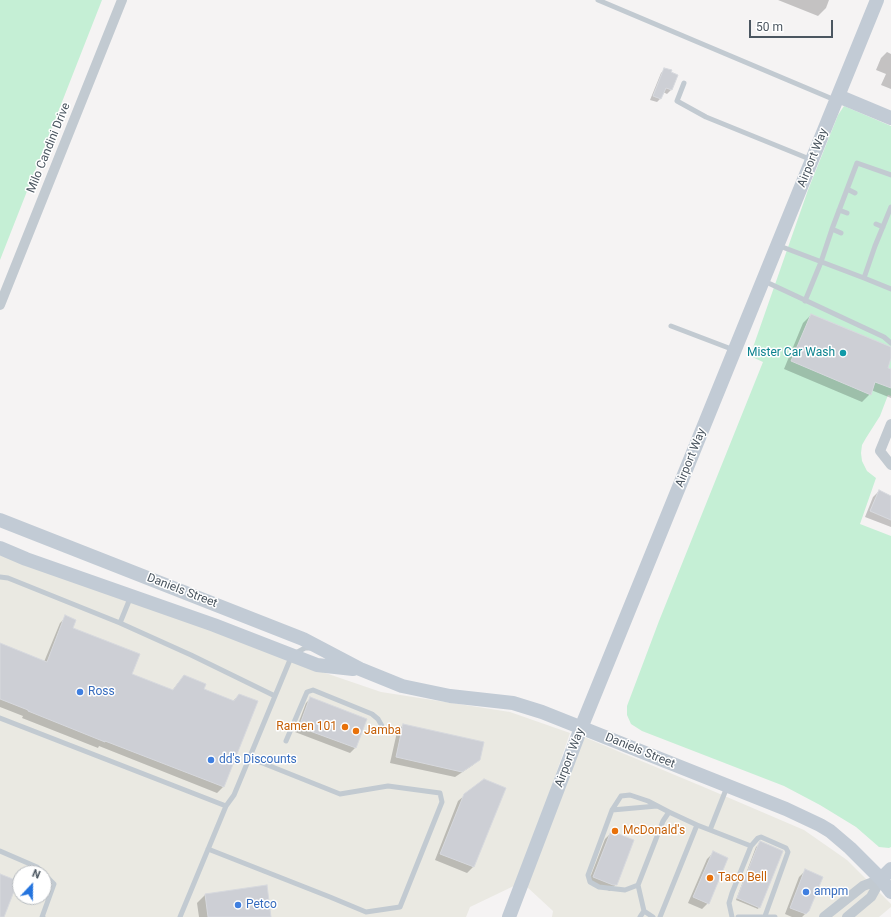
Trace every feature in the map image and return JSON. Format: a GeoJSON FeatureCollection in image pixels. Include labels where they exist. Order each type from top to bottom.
{"type":"FeatureCollection","features":[{"type":"Feature","properties":{"kind":"main road","name":"Airport Way"},"geometry":{"type":"LineString","coordinates":[[509,917],[581,728],[877,0]]}},
{"type":"Feature","properties":{"kind":"main road"},"geometry":{"type":"LineString","coordinates":[[837,98],[891,118]]}},
{"type":"Feature","properties":{"kind":"main road","name":"Daniels Street"},"geometry":{"type":"LineString","coordinates":[[0,520],[303,639],[360,669],[402,686],[450,696],[513,703],[542,712],[786,809],[830,831],[850,848],[891,892]]}},
{"type":"Feature","properties":{"kind":"main road","name":"Daniels Street"},"geometry":{"type":"LineString","coordinates":[[0,548],[214,625],[317,665],[360,669]]}},
{"type":"Feature","properties":{"kind":"main road"},"geometry":{"type":"LineString","coordinates":[[880,879],[891,869]]}},
{"type":"Feature","properties":{"kind":"street","name":"Milo Candini Drive"},"geometry":{"type":"LineString","coordinates":[[0,305],[122,0]]}},
{"type":"Feature","properties":{"kind":"street"},"geometry":{"type":"LineString","coordinates":[[891,424],[880,452],[891,465]]}},
{"type":"Feature","properties":{"kind":"street"},"geometry":{"type":"LineString","coordinates":[[824,917],[863,886],[880,879]]}},
{"type":"Feature","properties":{"kind":"street"},"geometry":{"type":"LineString","coordinates":[[847,917],[871,897],[880,879]]}},
{"type":"Feature","properties":{"kind":"lane"},"geometry":{"type":"LineString","coordinates":[[598,0],[837,98]]}},
{"type":"Feature","properties":{"kind":"lane"},"geometry":{"type":"LineString","coordinates":[[684,83],[677,101],[706,117],[812,160]]}},
{"type":"Feature","properties":{"kind":"lane"},"geometry":{"type":"LineString","coordinates":[[805,300],[821,262],[839,210],[858,163],[891,175]]}},
{"type":"Feature","properties":{"kind":"lane"},"geometry":{"type":"LineString","coordinates":[[847,189],[855,193]]}},
{"type":"Feature","properties":{"kind":"lane"},"geometry":{"type":"LineString","coordinates":[[864,278],[891,207],[884,204]]}},
{"type":"Feature","properties":{"kind":"lane"},"geometry":{"type":"LineString","coordinates":[[839,210],[847,214]]}},
{"type":"Feature","properties":{"kind":"lane"},"geometry":{"type":"LineString","coordinates":[[876,224],[883,227]]}},
{"type":"Feature","properties":{"kind":"lane"},"geometry":{"type":"LineString","coordinates":[[832,229],[841,233]]}},
{"type":"Feature","properties":{"kind":"lane"},"geometry":{"type":"LineString","coordinates":[[869,244],[876,246]]}},
{"type":"Feature","properties":{"kind":"lane"},"geometry":{"type":"LineString","coordinates":[[778,245],[891,289]]}},
{"type":"Feature","properties":{"kind":"lane"},"geometry":{"type":"LineString","coordinates":[[763,281],[884,337],[891,343]]}},
{"type":"Feature","properties":{"kind":"lane"},"geometry":{"type":"LineString","coordinates":[[671,326],[735,350]]}},
{"type":"Feature","properties":{"kind":"lane"},"geometry":{"type":"LineString","coordinates":[[0,576],[120,623],[191,655],[275,696]]}},
{"type":"Feature","properties":{"kind":"lane"},"geometry":{"type":"LineString","coordinates":[[120,623],[132,595]]}},
{"type":"Feature","properties":{"kind":"lane"},"geometry":{"type":"LineString","coordinates":[[180,917],[226,806],[234,795],[250,758],[292,655],[305,648],[322,649]]}},
{"type":"Feature","properties":{"kind":"lane"},"geometry":{"type":"LineString","coordinates":[[286,741],[307,692],[313,690],[372,714],[378,719],[382,726]]}},
{"type":"Feature","properties":{"kind":"lane"},"geometry":{"type":"LineString","coordinates":[[0,718],[226,806]]}},
{"type":"Feature","properties":{"kind":"lane"},"geometry":{"type":"LineString","coordinates":[[208,849],[366,912],[400,907],[442,802],[440,793],[388,786],[340,794],[250,758]]}},
{"type":"Feature","properties":{"kind":"lane"},"geometry":{"type":"LineString","coordinates":[[710,830],[728,786]]}},
{"type":"Feature","properties":{"kind":"lane"},"geometry":{"type":"LineString","coordinates":[[638,885],[625,890],[599,887],[590,882],[588,875],[612,810],[621,796],[630,794],[648,801],[697,825],[751,846]]}},
{"type":"Feature","properties":{"kind":"lane"},"geometry":{"type":"LineString","coordinates":[[612,810],[658,806]]}},
{"type":"Feature","properties":{"kind":"lane"},"geometry":{"type":"LineString","coordinates":[[653,917],[644,911],[638,885],[662,821],[669,812]]}},
{"type":"Feature","properties":{"kind":"lane"},"geometry":{"type":"LineString","coordinates":[[660,917],[697,825]]}},
{"type":"Feature","properties":{"kind":"lane"},"geometry":{"type":"LineString","coordinates":[[732,917],[729,903],[732,893],[751,846],[758,838],[786,848],[788,852],[764,916]]}},
{"type":"Feature","properties":{"kind":"lane"},"geometry":{"type":"LineString","coordinates":[[0,852],[32,865]]}},
{"type":"Feature","properties":{"kind":"lane"},"geometry":{"type":"LineString","coordinates":[[43,917],[46,905]]}},
{"type":"Feature","properties":{"kind":"lane"},"geometry":{"type":"LineString","coordinates":[[640,917],[644,911]]}},
{"type":"Feature","properties":{"kind":"lane"},"geometry":{"type":"LineString","coordinates":[[738,917],[774,917]]}},
{"type":"Feature","properties":{"kind":"shaded area"},"geometry":{"type":"Polygon","coordinates":[[[0,550],[302,665],[381,692],[510,712],[570,733],[518,884],[470,907],[466,917],[0,917],[0,550]]]}},
{"type":"Feature","properties":{"kind":"shaded area"},"geometry":{"type":"Polygon","coordinates":[[[584,737],[804,830],[847,860],[891,904],[891,907],[879,917],[552,917],[553,911],[526,886],[584,737]]]}},
{"type":"Feature","properties":{"kind":"green space"},"geometry":{"type":"Polygon","coordinates":[[[0,0],[102,0],[0,260],[0,0]]]}},
{"type":"Feature","properties":{"kind":"green space"},"geometry":{"type":"Polygon","coordinates":[[[844,106],[891,126],[891,396],[888,395],[880,416],[862,445],[862,461],[867,471],[876,478],[860,524],[891,536],[891,847],[889,848],[879,847],[856,827],[820,805],[784,786],[642,731],[631,724],[627,715],[627,706],[659,621],[763,362],[750,356],[808,190],[838,115],[844,106]]]}},
{"type":"Feature","properties":{"kind":"building"},"geometry":{"type":"Polygon","coordinates":[[[664,68],[672,70],[671,72],[678,75],[672,90],[666,88],[661,99],[653,96],[664,68]]]}},
{"type":"Feature","properties":{"kind":"building","name":"Mister Car Wash"},"geometry":{"type":"Polygon","coordinates":[[[811,314],[891,347],[891,358],[888,368],[891,369],[891,388],[875,382],[871,395],[791,361],[811,314]]]}},
{"type":"Feature","properties":{"kind":"building"},"geometry":{"type":"Polygon","coordinates":[[[879,490],[891,496],[891,520],[870,511],[879,490]]]}},
{"type":"Feature","properties":{"kind":"building"},"geometry":{"type":"Polygon","coordinates":[[[65,615],[76,620],[73,628],[140,654],[132,674],[173,690],[184,675],[206,684],[204,689],[234,701],[239,694],[258,701],[224,787],[105,742],[0,699],[0,643],[47,662],[65,615]]]}},
{"type":"Feature","properties":{"kind":"building"},"geometry":{"type":"Polygon","coordinates":[[[310,697],[367,719],[356,748],[299,727],[310,697]]]}},
{"type":"Feature","properties":{"kind":"building"},"geometry":{"type":"Polygon","coordinates":[[[403,724],[484,742],[480,760],[462,772],[396,757],[403,724]]]}},
{"type":"Feature","properties":{"kind":"building"},"geometry":{"type":"Polygon","coordinates":[[[484,779],[506,788],[474,867],[440,854],[464,794],[484,779]]]}},
{"type":"Feature","properties":{"kind":"building"},"geometry":{"type":"Polygon","coordinates":[[[611,831],[634,840],[617,885],[613,885],[593,877],[611,831]]]}},
{"type":"Feature","properties":{"kind":"building"},"geometry":{"type":"Polygon","coordinates":[[[760,841],[783,851],[760,908],[737,898],[760,841]]]}},
{"type":"Feature","properties":{"kind":"building"},"geometry":{"type":"Polygon","coordinates":[[[713,851],[728,858],[709,904],[693,897],[713,851]]]}},
{"type":"Feature","properties":{"kind":"building","name":"ampm"},"geometry":{"type":"Polygon","coordinates":[[[805,869],[823,877],[809,911],[806,914],[790,908],[805,869]]]}},
{"type":"Feature","properties":{"kind":"building"},"geometry":{"type":"Polygon","coordinates":[[[0,874],[12,879],[12,896],[4,917],[0,917],[0,874]]]}},
{"type":"Feature","properties":{"kind":"building","name":"Petco"},"geometry":{"type":"Polygon","coordinates":[[[267,885],[271,917],[208,917],[205,894],[267,885]]]}},
{"type":"Feature","properties":{"kind":"place","name":"Mister Car Wash"},"geometry":{"type":"Point","coordinates":[843,353]}},
{"type":"Feature","properties":{"kind":"place","name":"Ross"},"geometry":{"type":"Point","coordinates":[80,692]}},
{"type":"Feature","properties":{"kind":"place","name":"Ramen 101"},"geometry":{"type":"Point","coordinates":[345,727]}},
{"type":"Feature","properties":{"kind":"place","name":"Jamba"},"geometry":{"type":"Point","coordinates":[356,731]}},
{"type":"Feature","properties":{"kind":"place","name":"dd's Discounts"},"geometry":{"type":"Point","coordinates":[211,760]}},
{"type":"Feature","properties":{"kind":"place","name":"McDonald's"},"geometry":{"type":"Point","coordinates":[615,831]}},
{"type":"Feature","properties":{"kind":"place","name":"Taco Bell"},"geometry":{"type":"Point","coordinates":[710,878]}},
{"type":"Feature","properties":{"kind":"place","name":"ampm"},"geometry":{"type":"Point","coordinates":[806,892]}},
{"type":"Feature","properties":{"kind":"place","name":"Petco"},"geometry":{"type":"Point","coordinates":[238,905]}}]}
